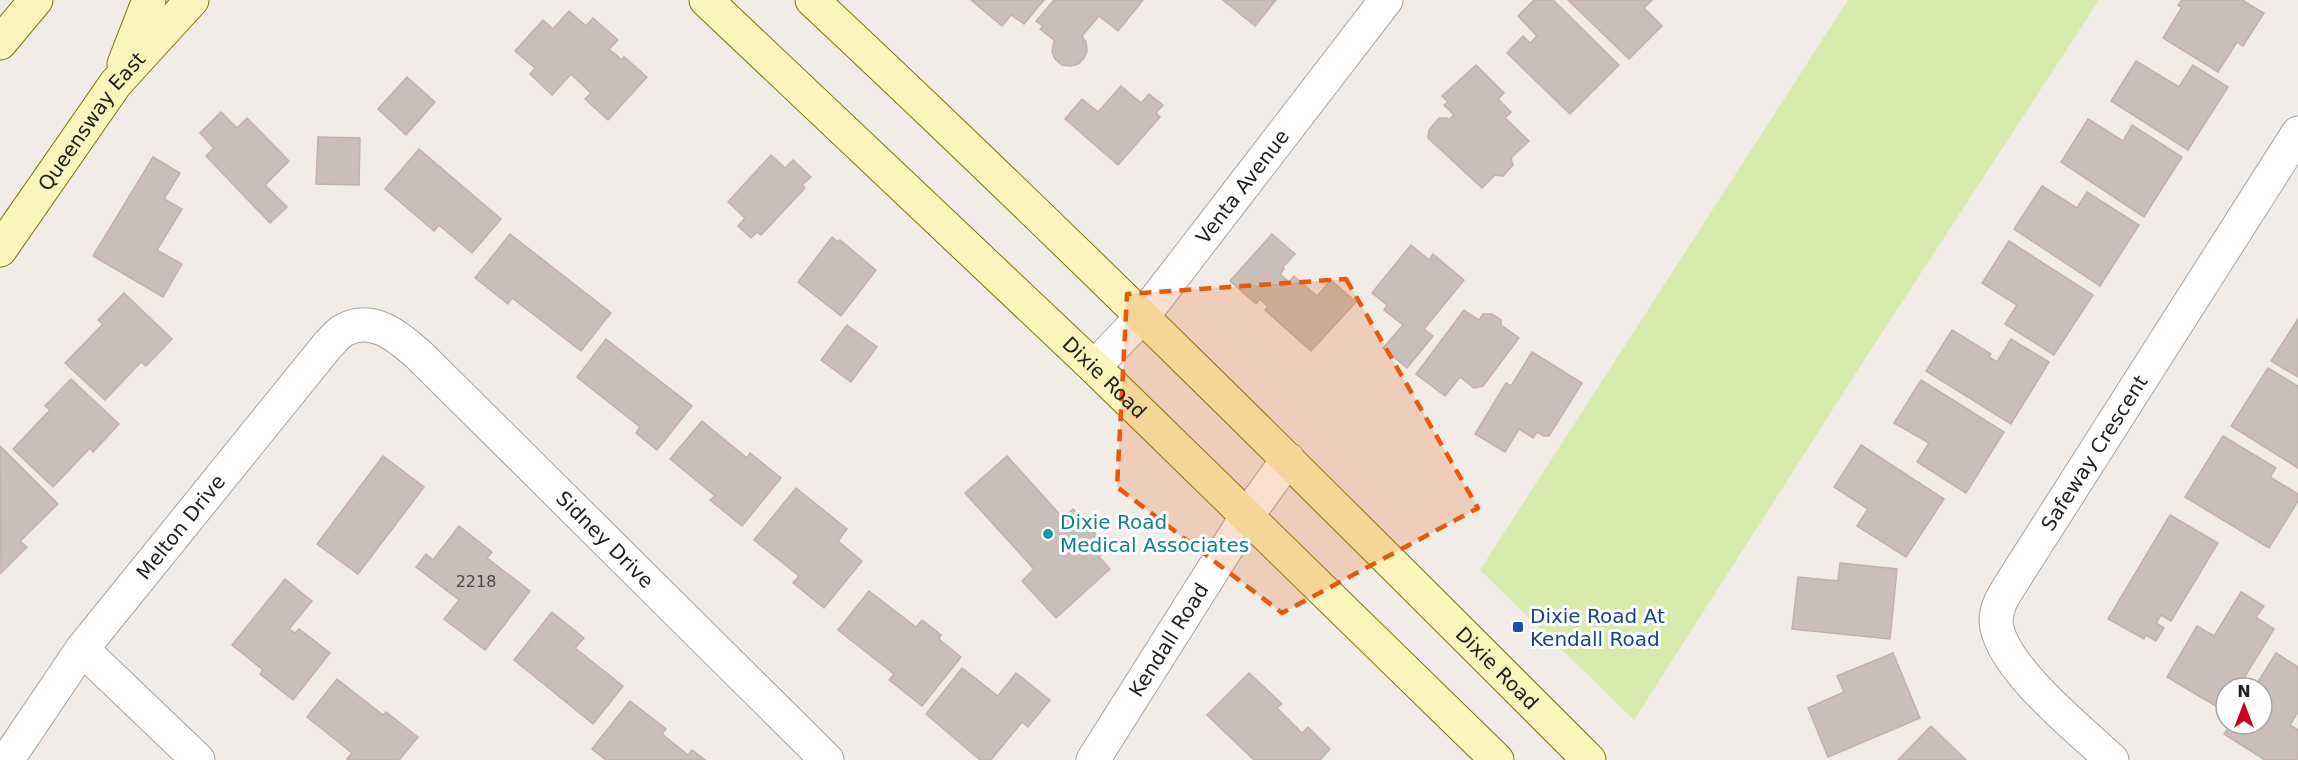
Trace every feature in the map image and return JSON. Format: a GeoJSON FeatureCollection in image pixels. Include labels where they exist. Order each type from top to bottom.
{"type":"FeatureCollection","features":[{"type":"Feature","properties":{"kind":"main road"},"geometry":{"type":"LineString","coordinates":[[0,43],[36,0]]}},
{"type":"Feature","properties":{"kind":"main road"},"geometry":{"type":"LineString","coordinates":[[116,83],[149,0]]}},
{"type":"Feature","properties":{"kind":"main road","name":"Queensway East"},"geometry":{"type":"LineString","coordinates":[[0,250],[116,83],[192,0]]}},
{"type":"Feature","properties":{"kind":"main road","name":"Dixie Road"},"geometry":{"type":"LineString","coordinates":[[706,0],[1094,367],[1497,760]]}},
{"type":"Feature","properties":{"kind":"main road","name":"Dixie Road"},"geometry":{"type":"LineString","coordinates":[[812,0],[945,124],[1143,316],[1589,760]]}},
{"type":"Feature","properties":{"kind":"street","name":"Venta Avenue"},"geometry":{"type":"LineString","coordinates":[[1094,367],[1143,316],[1386,0]]}},
{"type":"Feature","properties":{"kind":"street","name":"Safeway Crescent"},"geometry":{"type":"LineString","coordinates":[[2112,760],[2015,665],[2001,641],[1996,622],[1997,611],[2014,579],[2298,133]]}},
{"type":"Feature","properties":{"kind":"street","name":"Melton Drive"},"geometry":{"type":"LineString","coordinates":[[7,760],[82,649],[327,346],[344,330],[364,324],[377,326]]}},
{"type":"Feature","properties":{"kind":"street","name":"Sidney Drive"},"geometry":{"type":"LineString","coordinates":[[377,326],[400,338],[420,356],[827,760]]}},
{"type":"Feature","properties":{"kind":"street","name":"Kendall Road"},"geometry":{"type":"LineString","coordinates":[[1093,760],[1247,516],[1288,459]]}},
{"type":"Feature","properties":{"kind":"street"},"geometry":{"type":"LineString","coordinates":[[82,649],[198,760]]}},
{"type":"Feature","properties":{"kind":"highlighted area"},"geometry":{"type":"Polygon","coordinates":[[[1346,279],[1478,508],[1282,613],[1117,487],[1127,294],[1346,279]]]}},
{"type":"Feature","properties":{"kind":"green space"},"geometry":{"type":"Polygon","coordinates":[[[1848,0],[2099,0],[1872,348],[1634,720],[1480,570],[1848,0]]]}},
{"type":"Feature","properties":{"kind":"building"},"geometry":{"type":"Polygon","coordinates":[[[971,0],[1044,0],[1024,24],[1011,15],[1002,26],[971,0]]]}},
{"type":"Feature","properties":{"kind":"building"},"geometry":{"type":"Polygon","coordinates":[[[1054,0],[1143,0],[1118,31],[1099,16],[1082,36],[1086,42],[1087,51],[1084,58],[1078,64],[1070,66],[1062,65],[1055,59],[1052,52],[1054,40],[1040,29],[1043,26],[1036,21],[1054,0]]]}},
{"type":"Feature","properties":{"kind":"building"},"geometry":{"type":"Polygon","coordinates":[[[1223,0],[1276,0],[1255,26],[1223,0]]]}},
{"type":"Feature","properties":{"kind":"building"},"geometry":{"type":"Polygon","coordinates":[[[1534,0],[1553,0],[1619,65],[1570,114],[1507,53],[1523,36],[1530,43],[1537,36],[1518,16],[1534,0]]]}},
{"type":"Feature","properties":{"kind":"building"},"geometry":{"type":"Polygon","coordinates":[[[1568,0],[1652,0],[1644,8],[1662,26],[1629,59],[1568,0]]]}},
{"type":"Feature","properties":{"kind":"building"},"geometry":{"type":"Polygon","coordinates":[[[2182,0],[2242,0],[2264,13],[2243,46],[2237,42],[2218,72],[2163,38],[2182,7],[2178,5],[2182,0]]]}},
{"type":"Feature","properties":{"kind":"building"},"geometry":{"type":"Polygon","coordinates":[[[569,11],[586,26],[593,18],[618,40],[609,49],[622,60],[624,57],[647,77],[608,120],[585,99],[591,93],[571,74],[552,95],[530,74],[535,68],[515,51],[543,20],[553,29],[569,11]]]}},
{"type":"Feature","properties":{"kind":"building"},"geometry":{"type":"Polygon","coordinates":[[[2136,61],[2179,87],[2193,65],[2228,87],[2188,150],[2111,101],[2136,61]]]}},
{"type":"Feature","properties":{"kind":"building"},"geometry":{"type":"Polygon","coordinates":[[[1476,65],[1504,93],[1498,99],[1511,112],[1505,118],[1529,141],[1511,158],[1513,165],[1503,176],[1495,175],[1482,188],[1428,138],[1429,130],[1439,118],[1449,120],[1454,115],[1444,105],[1448,102],[1442,96],[1476,65]]]}},
{"type":"Feature","properties":{"kind":"building"},"geometry":{"type":"Polygon","coordinates":[[[407,77],[435,102],[406,135],[378,109],[407,77]]]}},
{"type":"Feature","properties":{"kind":"building"},"geometry":{"type":"Polygon","coordinates":[[[1121,86],[1141,103],[1149,94],[1163,105],[1156,113],[1160,117],[1118,165],[1065,119],[1082,99],[1098,112],[1121,86]]]}},
{"type":"Feature","properties":{"kind":"building"},"geometry":{"type":"Polygon","coordinates":[[[221,112],[237,128],[247,118],[289,161],[265,185],[287,207],[270,223],[206,156],[214,148],[200,133],[221,112]]]}},
{"type":"Feature","properties":{"kind":"building"},"geometry":{"type":"Polygon","coordinates":[[[2088,119],[2123,141],[2132,125],[2182,157],[2144,217],[2061,162],[2088,119]]]}},
{"type":"Feature","properties":{"kind":"building"},"geometry":{"type":"Polygon","coordinates":[[[318,137],[360,138],[359,185],[316,184],[318,137]]]}},
{"type":"Feature","properties":{"kind":"building"},"geometry":{"type":"Polygon","coordinates":[[[419,149],[501,219],[472,253],[439,225],[434,231],[385,189],[419,149]]]}},
{"type":"Feature","properties":{"kind":"building"},"geometry":{"type":"Polygon","coordinates":[[[771,155],[785,168],[793,160],[811,177],[802,185],[805,188],[761,235],[757,232],[751,238],[738,226],[745,218],[728,202],[771,155]]]}},
{"type":"Feature","properties":{"kind":"building"},"geometry":{"type":"Polygon","coordinates":[[[153,157],[180,173],[164,199],[182,209],[157,250],[182,264],[163,297],[93,256],[153,157]]]}},
{"type":"Feature","properties":{"kind":"building"},"geometry":{"type":"Polygon","coordinates":[[[2042,186],[2077,208],[2087,192],[2139,225],[2100,286],[2014,229],[2042,186]]]}},
{"type":"Feature","properties":{"kind":"building"},"geometry":{"type":"Polygon","coordinates":[[[510,234],[611,313],[581,351],[512,298],[508,304],[475,278],[510,234]]]}},
{"type":"Feature","properties":{"kind":"building"},"geometry":{"type":"Polygon","coordinates":[[[1272,234],[1295,254],[1280,274],[1289,282],[1294,276],[1317,296],[1331,280],[1356,302],[1311,351],[1265,310],[1268,307],[1260,299],[1256,304],[1230,281],[1272,234]]]}},
{"type":"Feature","properties":{"kind":"building"},"geometry":{"type":"Polygon","coordinates":[[[832,237],[838,242],[840,240],[876,270],[841,316],[798,282],[832,237]]]}},
{"type":"Feature","properties":{"kind":"building"},"geometry":{"type":"Polygon","coordinates":[[[2009,241],[2093,295],[2054,355],[2005,324],[2017,305],[1982,283],[2009,241]]]}},
{"type":"Feature","properties":{"kind":"building"},"geometry":{"type":"Polygon","coordinates":[[[1411,245],[1429,260],[1433,254],[1464,280],[1424,329],[1433,336],[1407,368],[1383,348],[1403,325],[1384,310],[1387,305],[1372,293],[1411,245]]]}},
{"type":"Feature","properties":{"kind":"building"},"geometry":{"type":"Polygon","coordinates":[[[124,293],[172,339],[146,366],[141,362],[105,400],[65,363],[103,324],[98,320],[124,293]]]}},
{"type":"Feature","properties":{"kind":"building"},"geometry":{"type":"Polygon","coordinates":[[[1464,310],[1479,320],[1483,314],[1492,314],[1501,320],[1501,325],[1519,338],[1483,386],[1474,388],[1460,377],[1445,396],[1416,374],[1464,310]]]}},
{"type":"Feature","properties":{"kind":"building"},"geometry":{"type":"Polygon","coordinates":[[[2298,319],[2298,377],[2271,361],[2298,319]]]}},
{"type":"Feature","properties":{"kind":"building"},"geometry":{"type":"Polygon","coordinates":[[[847,325],[877,347],[851,382],[821,360],[847,325]]]}},
{"type":"Feature","properties":{"kind":"building"},"geometry":{"type":"Polygon","coordinates":[[[1952,330],[1991,354],[1989,357],[1997,362],[2011,339],[2049,362],[2011,424],[1926,371],[1952,330]]]}},
{"type":"Feature","properties":{"kind":"building"},"geometry":{"type":"Polygon","coordinates":[[[606,339],[692,406],[657,450],[636,433],[640,427],[577,377],[606,339]]]}},
{"type":"Feature","properties":{"kind":"building"},"geometry":{"type":"Polygon","coordinates":[[[1532,352],[1582,383],[1549,436],[1537,432],[1533,438],[1519,429],[1505,452],[1475,434],[1506,383],[1511,386],[1532,352]]]}},
{"type":"Feature","properties":{"kind":"building"},"geometry":{"type":"Polygon","coordinates":[[[2268,368],[2298,386],[2298,468],[2231,426],[2268,368]]]}},
{"type":"Feature","properties":{"kind":"building"},"geometry":{"type":"Polygon","coordinates":[[[71,379],[119,424],[93,452],[90,448],[53,487],[13,449],[50,410],[45,406],[71,379]]]}},
{"type":"Feature","properties":{"kind":"building"},"geometry":{"type":"Polygon","coordinates":[[[1921,380],[2004,432],[1966,493],[1917,462],[1929,443],[1894,423],[1921,380]]]}},
{"type":"Feature","properties":{"kind":"building"},"geometry":{"type":"Polygon","coordinates":[[[702,421],[747,458],[750,453],[781,478],[742,526],[710,500],[715,496],[670,459],[702,421]]]}},
{"type":"Feature","properties":{"kind":"building"},"geometry":{"type":"Polygon","coordinates":[[[2223,436],[2276,468],[2270,477],[2298,494],[2298,501],[2269,548],[2185,497],[2223,436]]]}},
{"type":"Feature","properties":{"kind":"building"},"geometry":{"type":"Polygon","coordinates":[[[1861,445],[1944,499],[1906,557],[1857,526],[1868,509],[1834,487],[1861,445]]]}},
{"type":"Feature","properties":{"kind":"building"},"geometry":{"type":"Polygon","coordinates":[[[0,446],[58,504],[20,541],[27,547],[1,573],[0,446]]]}},
{"type":"Feature","properties":{"kind":"building"},"geometry":{"type":"Polygon","coordinates":[[[383,456],[424,487],[358,574],[317,544],[383,456]]]}},
{"type":"Feature","properties":{"kind":"building","name":"Dixie Road Medical Associates"},"geometry":{"type":"Polygon","coordinates":[[[1007,456],[1063,518],[1073,509],[1109,549],[1099,557],[1110,569],[1056,618],[1022,581],[1034,569],[965,493],[1007,456]]]}},
{"type":"Feature","properties":{"kind":"building"},"geometry":{"type":"Polygon","coordinates":[[[796,488],[847,529],[838,541],[862,561],[824,608],[793,583],[799,576],[754,540],[796,488]]]}},
{"type":"Feature","properties":{"kind":"building"},"geometry":{"type":"Polygon","coordinates":[[[2170,515],[2218,543],[2171,621],[2161,615],[2156,623],[2164,628],[2156,641],[2146,635],[2144,639],[2108,619],[2170,515]]]}},
{"type":"Feature","properties":{"kind":"building"},"geometry":{"type":"Polygon","coordinates":[[[459,526],[492,552],[487,558],[530,591],[485,650],[444,619],[459,600],[416,567],[426,554],[433,560],[459,526]]]}},
{"type":"Feature","properties":{"kind":"building"},"geometry":{"type":"Polygon","coordinates":[[[1840,563],[1897,569],[1890,639],[1792,629],[1798,577],[1838,581],[1840,563]]]}},
{"type":"Feature","properties":{"kind":"building"},"geometry":{"type":"Polygon","coordinates":[[[285,579],[312,601],[289,629],[295,633],[299,629],[330,653],[293,700],[260,674],[263,670],[232,645],[285,579]]]}},
{"type":"Feature","properties":{"kind":"building"},"geometry":{"type":"Polygon","coordinates":[[[869,591],[916,627],[922,620],[941,635],[939,639],[961,657],[922,706],[889,680],[894,674],[838,630],[869,591]]]}},
{"type":"Feature","properties":{"kind":"building"},"geometry":{"type":"Polygon","coordinates":[[[2241,592],[2264,606],[2256,617],[2274,629],[2245,676],[2214,676],[2214,705],[2167,677],[2197,626],[2214,636],[2241,592]]]}},
{"type":"Feature","properties":{"kind":"building"},"geometry":{"type":"Polygon","coordinates":[[[552,612],[584,638],[575,648],[623,686],[593,724],[514,660],[552,612]]]}},
{"type":"Feature","properties":{"kind":"building"},"geometry":{"type":"Polygon","coordinates":[[[1893,653],[1920,718],[1828,757],[1808,708],[1844,692],[1837,676],[1893,653]]]}},
{"type":"Feature","properties":{"kind":"building"},"geometry":{"type":"Polygon","coordinates":[[[2276,653],[2298,667],[2298,712],[2290,725],[2298,730],[2298,760],[2265,760],[2227,736],[2274,736],[2274,676],[2262,676],[2276,653]]]}},
{"type":"Feature","properties":{"kind":"building"},"geometry":{"type":"Polygon","coordinates":[[[962,668],[998,696],[1016,673],[1050,700],[1028,727],[1022,722],[991,760],[980,760],[926,714],[962,668]]]}},
{"type":"Feature","properties":{"kind":"building"},"geometry":{"type":"Polygon","coordinates":[[[1249,673],[1282,704],[1277,708],[1302,733],[1308,727],[1330,749],[1320,760],[1254,760],[1207,715],[1249,673]]]}},
{"type":"Feature","properties":{"kind":"building"},"geometry":{"type":"Polygon","coordinates":[[[337,679],[383,715],[386,712],[418,737],[399,760],[349,760],[347,759],[352,753],[307,717],[337,679]]]}},
{"type":"Feature","properties":{"kind":"building"},"geometry":{"type":"Polygon","coordinates":[[[630,701],[666,729],[662,734],[688,755],[692,750],[705,760],[606,760],[592,749],[630,701]]]}},
{"type":"Feature","properties":{"kind":"building"},"geometry":{"type":"Polygon","coordinates":[[[1931,726],[1966,760],[1898,760],[1931,726]]]}},
{"type":"Feature","properties":{"kind":"place","name":"Dixie Road Medical Associates"},"geometry":{"type":"Point","coordinates":[1048,534]}},
{"type":"Feature","properties":{"kind":"place","name":"Dixie Road At Kendall Road"},"geometry":{"type":"Point","coordinates":[1518,627]}}]}
